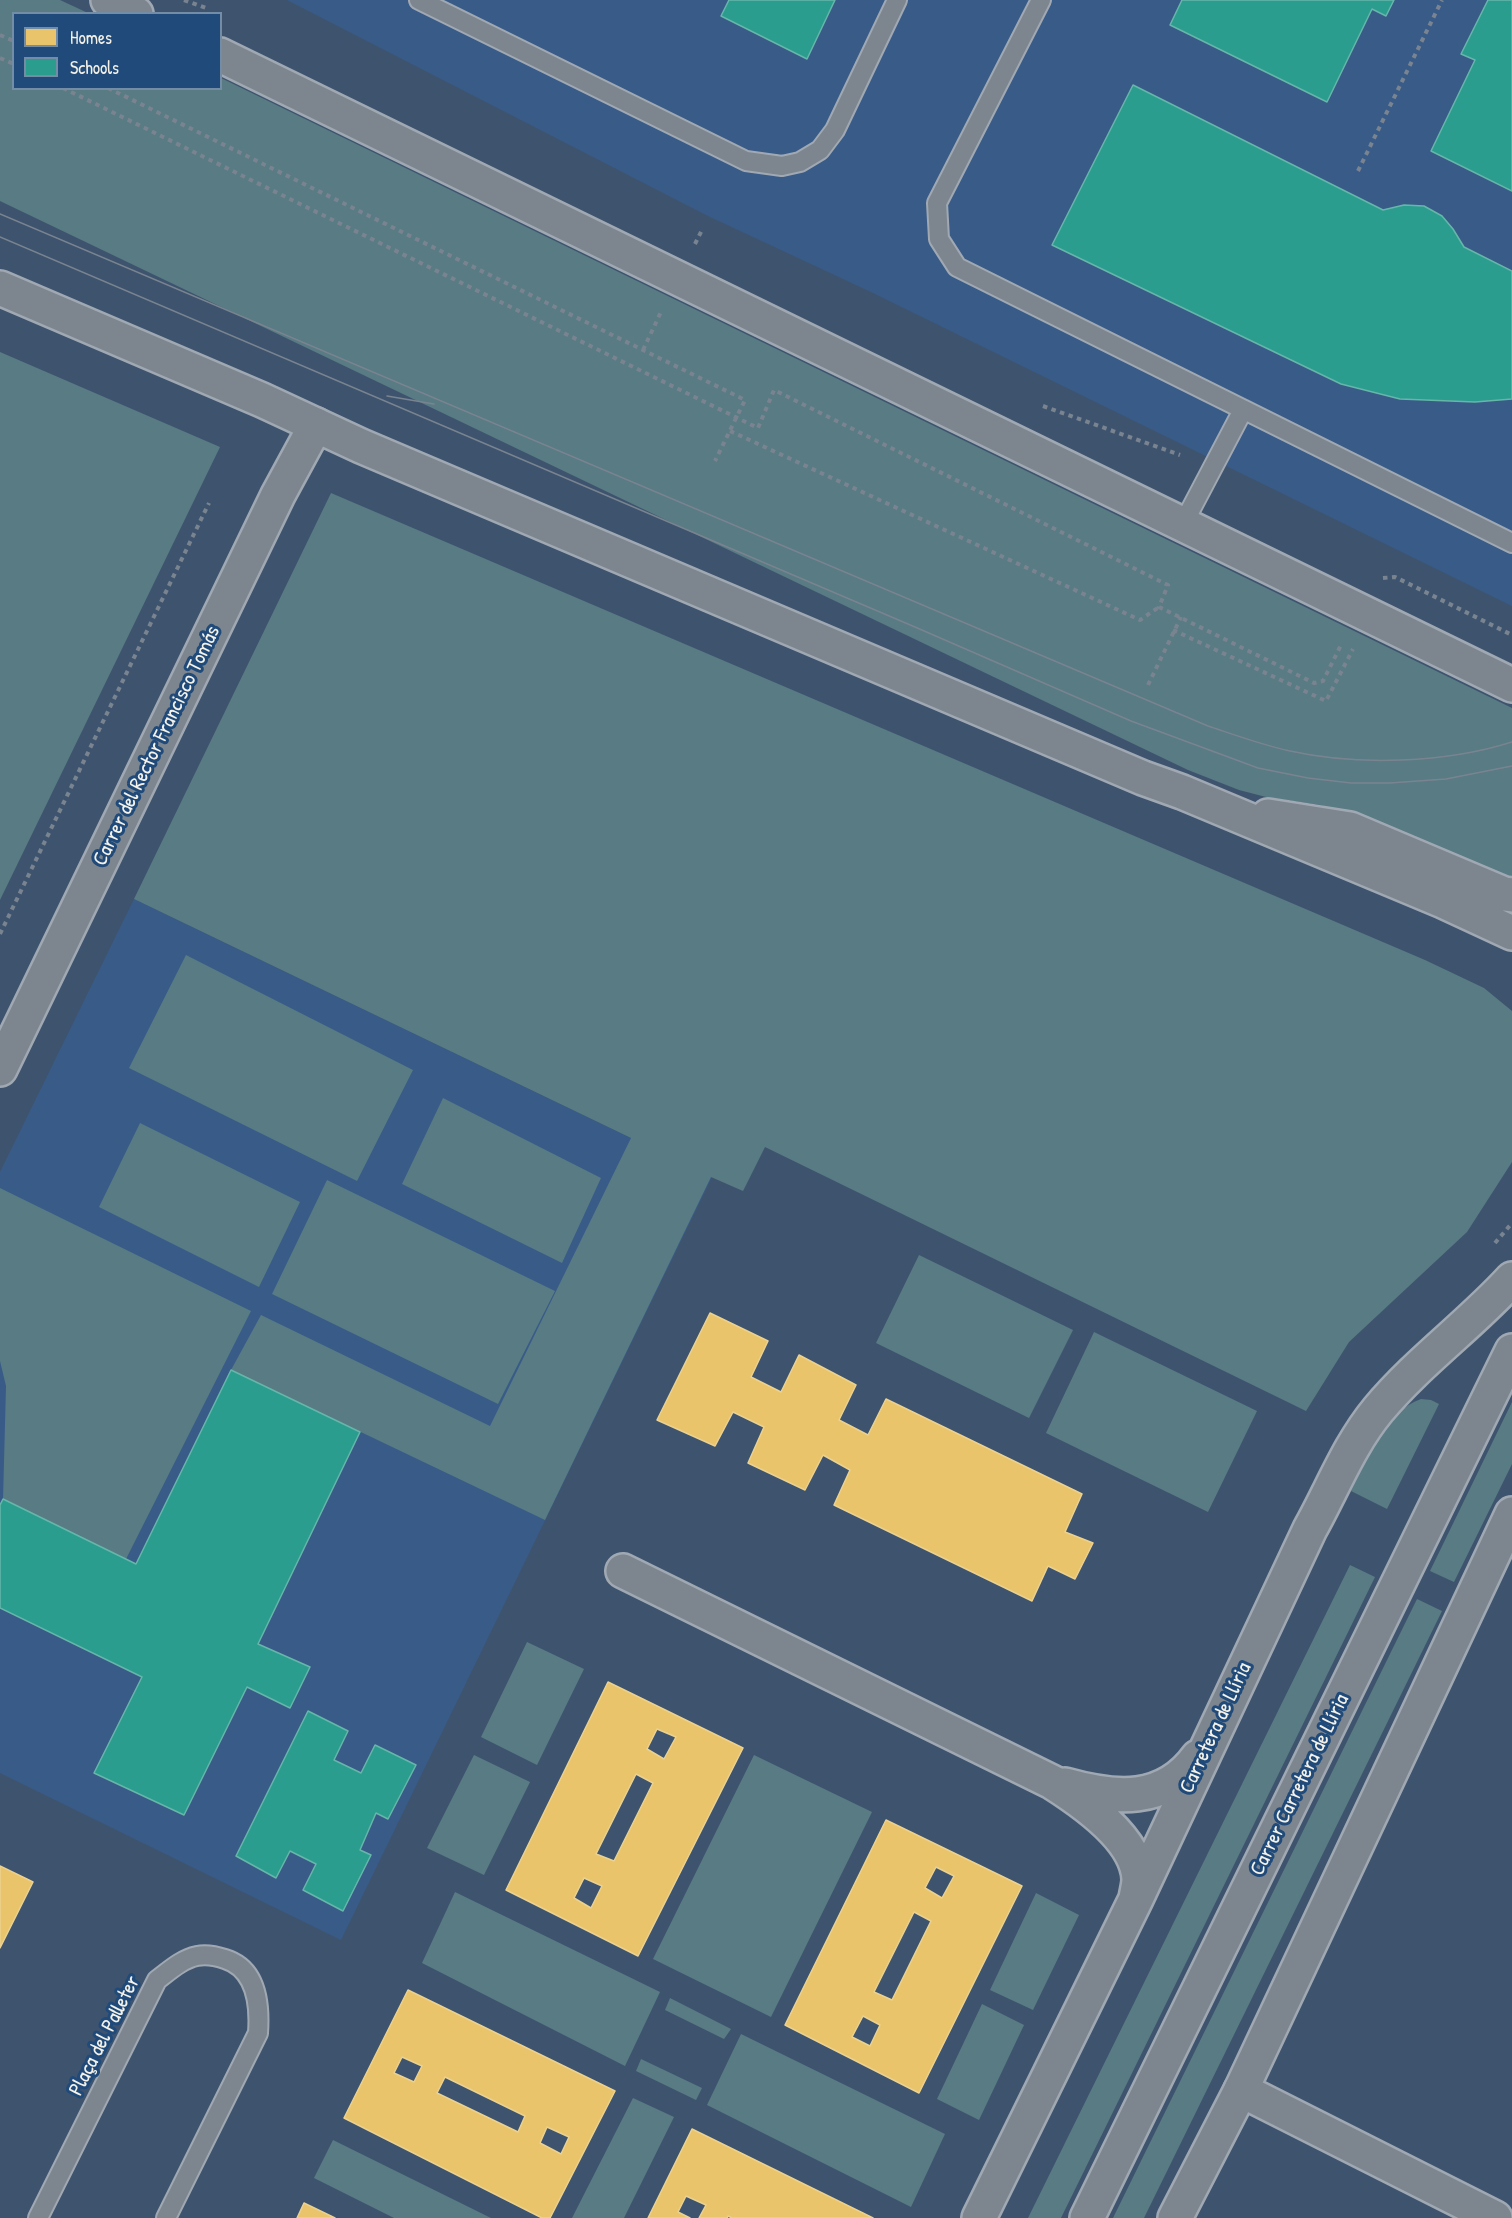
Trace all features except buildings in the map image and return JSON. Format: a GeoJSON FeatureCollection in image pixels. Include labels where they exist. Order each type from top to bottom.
{"type":"FeatureCollection","features":[{"type":"Feature","properties":{"kind":"street"},"geometry":{"type":"LineString","coordinates":[[108,0],[132,12]]}},
{"type":"Feature","properties":{"kind":"street"},"geometry":{"type":"LineString","coordinates":[[222,56],[1512,685]]}},
{"type":"Feature","properties":{"kind":"street"},"geometry":{"type":"LineString","coordinates":[[0,288],[655,572],[1143,778],[1182,792],[1443,901],[1512,933]]}},
{"type":"Feature","properties":{"kind":"street","name":"Carrer del Rector Francisco Tomás"},"geometry":{"type":"LineString","coordinates":[[0,1069],[273,506],[316,425]]}},
{"type":"Feature","properties":{"kind":"street"},"geometry":{"type":"LineString","coordinates":[[1182,792],[1254,813],[1350,829],[1504,894],[1512,895]]}},
{"type":"Feature","properties":{"kind":"street","name":"Carretera de Llíria"},"geometry":{"type":"LineString","coordinates":[[979,2218],[1136,1899],[1310,1529],[1330,1494],[1344,1462],[1377,1411],[1512,1279]]}},
{"type":"Feature","properties":{"kind":"street","name":"Carrer Carretera de Llíria"},"geometry":{"type":"LineString","coordinates":[[1087,2218],[1512,1351]]}},
{"type":"Feature","properties":{"kind":"street"},"geometry":{"type":"LineString","coordinates":[[1175,2218],[1241,2090],[1512,1514]]}},
{"type":"Feature","properties":{"kind":"street"},"geometry":{"type":"LineString","coordinates":[[623,1571],[1052,1782],[1088,1805],[1125,1844],[1135,1864],[1139,1879],[1136,1899]]}},
{"type":"Feature","properties":{"kind":"street"},"geometry":{"type":"LineString","coordinates":[[1052,1782],[1102,1794],[1139,1795],[1156,1790],[1175,1779],[1192,1765],[1212,1738]]}},
{"type":"Feature","properties":{"kind":"street"},"geometry":{"type":"LineString","coordinates":[[1241,2090],[1495,2218]]}},
{"type":"Feature","properties":{"kind":"lane"},"geometry":{"type":"LineString","coordinates":[[419,0],[746,161],[782,166],[800,162],[820,150],[835,130],[897,0]]}},
{"type":"Feature","properties":{"kind":"lane"},"geometry":{"type":"LineString","coordinates":[[1041,0],[937,203],[939,239],[957,267],[1512,543]]}},
{"type":"Feature","properties":{"kind":"lane"},"geometry":{"type":"LineString","coordinates":[[1183,524],[1243,410]]}},
{"type":"Feature","properties":{"kind":"lane","name":"Plaça del Palleter"},"geometry":{"type":"LineString","coordinates":[[38,2218],[157,1980],[177,1965],[196,1956],[214,1956],[231,1961],[246,1972],[255,1990],[260,2011],[258,2033],[166,2218]]}},
{"type":"Feature","properties":{"kind":"path"},"geometry":{"type":"LineString","coordinates":[[184,0],[206,8]]}},
{"type":"Feature","properties":{"kind":"path"},"geometry":{"type":"LineString","coordinates":[[1358,171],[1442,0]]}},
{"type":"Feature","properties":{"kind":"path"},"geometry":{"type":"LineString","coordinates":[[67,90],[758,428],[774,390],[1168,585],[1159,607],[1140,620],[730,431]]}},
{"type":"Feature","properties":{"kind":"path"},"geometry":{"type":"LineString","coordinates":[[112,90],[745,400],[716,461]]}},
{"type":"Feature","properties":{"kind":"path"},"geometry":{"type":"LineString","coordinates":[[644,350],[662,311]]}},
{"type":"Feature","properties":{"kind":"path"},"geometry":{"type":"LineString","coordinates":[[1043,406],[1180,455]]}},
{"type":"Feature","properties":{"kind":"path"},"geometry":{"type":"LineString","coordinates":[[0,934],[209,503]]}},
{"type":"Feature","properties":{"kind":"path"},"geometry":{"type":"LineString","coordinates":[[1159,607],[1314,683],[1323,681],[1359,611],[1378,581],[1384,577],[1395,577],[1512,635]]}},
{"type":"Feature","properties":{"kind":"path"},"geometry":{"type":"LineString","coordinates":[[1148,685],[1181,617]]}},
{"type":"Feature","properties":{"kind":"path"},"geometry":{"type":"LineString","coordinates":[[1173,630],[1326,701],[1356,644]]}},
{"type":"Feature","properties":{"kind":"shaded area"},"geometry":{"type":"Polygon","coordinates":[[[287,0],[1512,0],[1512,606],[871,292],[708,216],[287,0]]]}},
{"type":"Feature","properties":{"kind":"shaded area"},"geometry":{"type":"Polygon","coordinates":[[[134,899],[712,1177],[341,1940],[0,1773],[0,1172],[134,899]]]}},
{"type":"Feature","properties":{"kind":"green space"},"geometry":{"type":"Polygon","coordinates":[[[0,0],[60,0],[86,12],[12,12],[12,90],[222,90],[222,78],[1512,708],[1512,881],[1349,813],[1320,805],[1266,797],[1239,790],[1188,770],[0,201],[0,0]]]}},
{"type":"Feature","properties":{"kind":"green space"},"geometry":{"type":"Polygon","coordinates":[[[0,352],[220,447],[0,900],[0,352]]]}},
{"type":"Feature","properties":{"kind":"green space"},"geometry":{"type":"Polygon","coordinates":[[[331,493],[1425,960],[1484,988],[1512,1011],[1512,1162],[1467,1232],[1349,1342],[1306,1411],[765,1147],[743,1191],[711,1177],[545,1520],[231,1370],[261,1315],[490,1426],[631,1138],[134,899],[331,493]]]}},
{"type":"Feature","properties":{"kind":"green space"},"geometry":{"type":"Polygon","coordinates":[[[186,955],[413,1070],[357,1181],[129,1068],[186,955]]]}},
{"type":"Feature","properties":{"kind":"green space"},"geometry":{"type":"Polygon","coordinates":[[[443,1098],[601,1178],[562,1263],[402,1184],[443,1098]]]}},
{"type":"Feature","properties":{"kind":"green space"},"geometry":{"type":"Polygon","coordinates":[[[140,1123],[300,1202],[259,1287],[99,1207],[140,1123]]]}},
{"type":"Feature","properties":{"kind":"green space"},"geometry":{"type":"Polygon","coordinates":[[[327,1180],[555,1291],[498,1404],[272,1294],[327,1180]]]}},
{"type":"Feature","properties":{"kind":"green space"},"geometry":{"type":"Polygon","coordinates":[[[0,1188],[251,1311],[126,1559],[3,1499],[6,1386],[0,1361],[0,1188]]]}},
{"type":"Feature","properties":{"kind":"green space"},"geometry":{"type":"Polygon","coordinates":[[[919,1255],[1073,1330],[1029,1418],[876,1343],[919,1255]]]}},
{"type":"Feature","properties":{"kind":"green space"},"geometry":{"type":"Polygon","coordinates":[[[1094,1332],[1257,1411],[1208,1512],[1046,1433],[1094,1332]]]}},
{"type":"Feature","properties":{"kind":"green space"},"geometry":{"type":"Polygon","coordinates":[[[1421,1399],[1439,1404],[1387,1509],[1351,1491],[1387,1425],[1408,1405],[1421,1399]]]}},
{"type":"Feature","properties":{"kind":"green space"},"geometry":{"type":"Polygon","coordinates":[[[1512,1402],[1512,1464],[1454,1582],[1430,1571],[1512,1402]]]}},
{"type":"Feature","properties":{"kind":"green space"},"geometry":{"type":"Polygon","coordinates":[[[1350,1565],[1375,1577],[1061,2218],[1028,2218],[1350,1565]]]}},
{"type":"Feature","properties":{"kind":"green space"},"geometry":{"type":"Polygon","coordinates":[[[1417,1599],[1442,1611],[1144,2218],[1113,2218],[1417,1599]]]}},
{"type":"Feature","properties":{"kind":"green space"},"geometry":{"type":"Polygon","coordinates":[[[527,1642],[584,1669],[537,1765],[481,1737],[527,1642]]]}},
{"type":"Feature","properties":{"kind":"green space"},"geometry":{"type":"Polygon","coordinates":[[[474,1755],[530,1782],[484,1875],[427,1848],[474,1755]]]}},
{"type":"Feature","properties":{"kind":"green space"},"geometry":{"type":"Polygon","coordinates":[[[754,1755],[872,1812],[771,2017],[653,1959],[754,1755]]]}},
{"type":"Feature","properties":{"kind":"green space"},"geometry":{"type":"Polygon","coordinates":[[[455,1892],[660,1992],[625,2066],[422,1963],[455,1892]]]}},
{"type":"Feature","properties":{"kind":"green space"},"geometry":{"type":"Polygon","coordinates":[[[1036,1893],[1079,1915],[1033,2010],[990,1990],[1036,1893]]]}},
{"type":"Feature","properties":{"kind":"green space"},"geometry":{"type":"Polygon","coordinates":[[[670,1998],[731,2029],[724,2039],[665,2010],[670,1998]]]}},
{"type":"Feature","properties":{"kind":"green space"},"geometry":{"type":"Polygon","coordinates":[[[982,2004],[1024,2025],[979,2120],[937,2099],[982,2004]]]}},
{"type":"Feature","properties":{"kind":"green space"},"geometry":{"type":"Polygon","coordinates":[[[741,2034],[945,2134],[911,2207],[707,2105],[741,2034]]]}},
{"type":"Feature","properties":{"kind":"green space"},"geometry":{"type":"Polygon","coordinates":[[[641,2059],[702,2088],[696,2100],[636,2071],[641,2059]]]}},
{"type":"Feature","properties":{"kind":"green space"},"geometry":{"type":"Polygon","coordinates":[[[633,2098],[674,2117],[624,2218],[572,2218],[633,2098]]]}},
{"type":"Feature","properties":{"kind":"green space"},"geometry":{"type":"Polygon","coordinates":[[[333,2140],[491,2218],[394,2218],[314,2178],[333,2140]]]}},
{"type":"Feature","properties":{"kind":"tram line"},"geometry":{"type":"LineString","coordinates":[[0,214],[1208,726],[1280,749],[1344,759],[1431,758],[1486,749],[1512,742]]}},
{"type":"Feature","properties":{"kind":"tram line"},"geometry":{"type":"LineString","coordinates":[[0,237],[1131,721],[1258,768],[1308,778],[1351,783],[1390,783],[1446,779],[1512,766]]}},
{"type":"Feature","properties":{"kind":"tram line"},"geometry":{"type":"LineString","coordinates":[[387,396],[434,404]]}}]}
